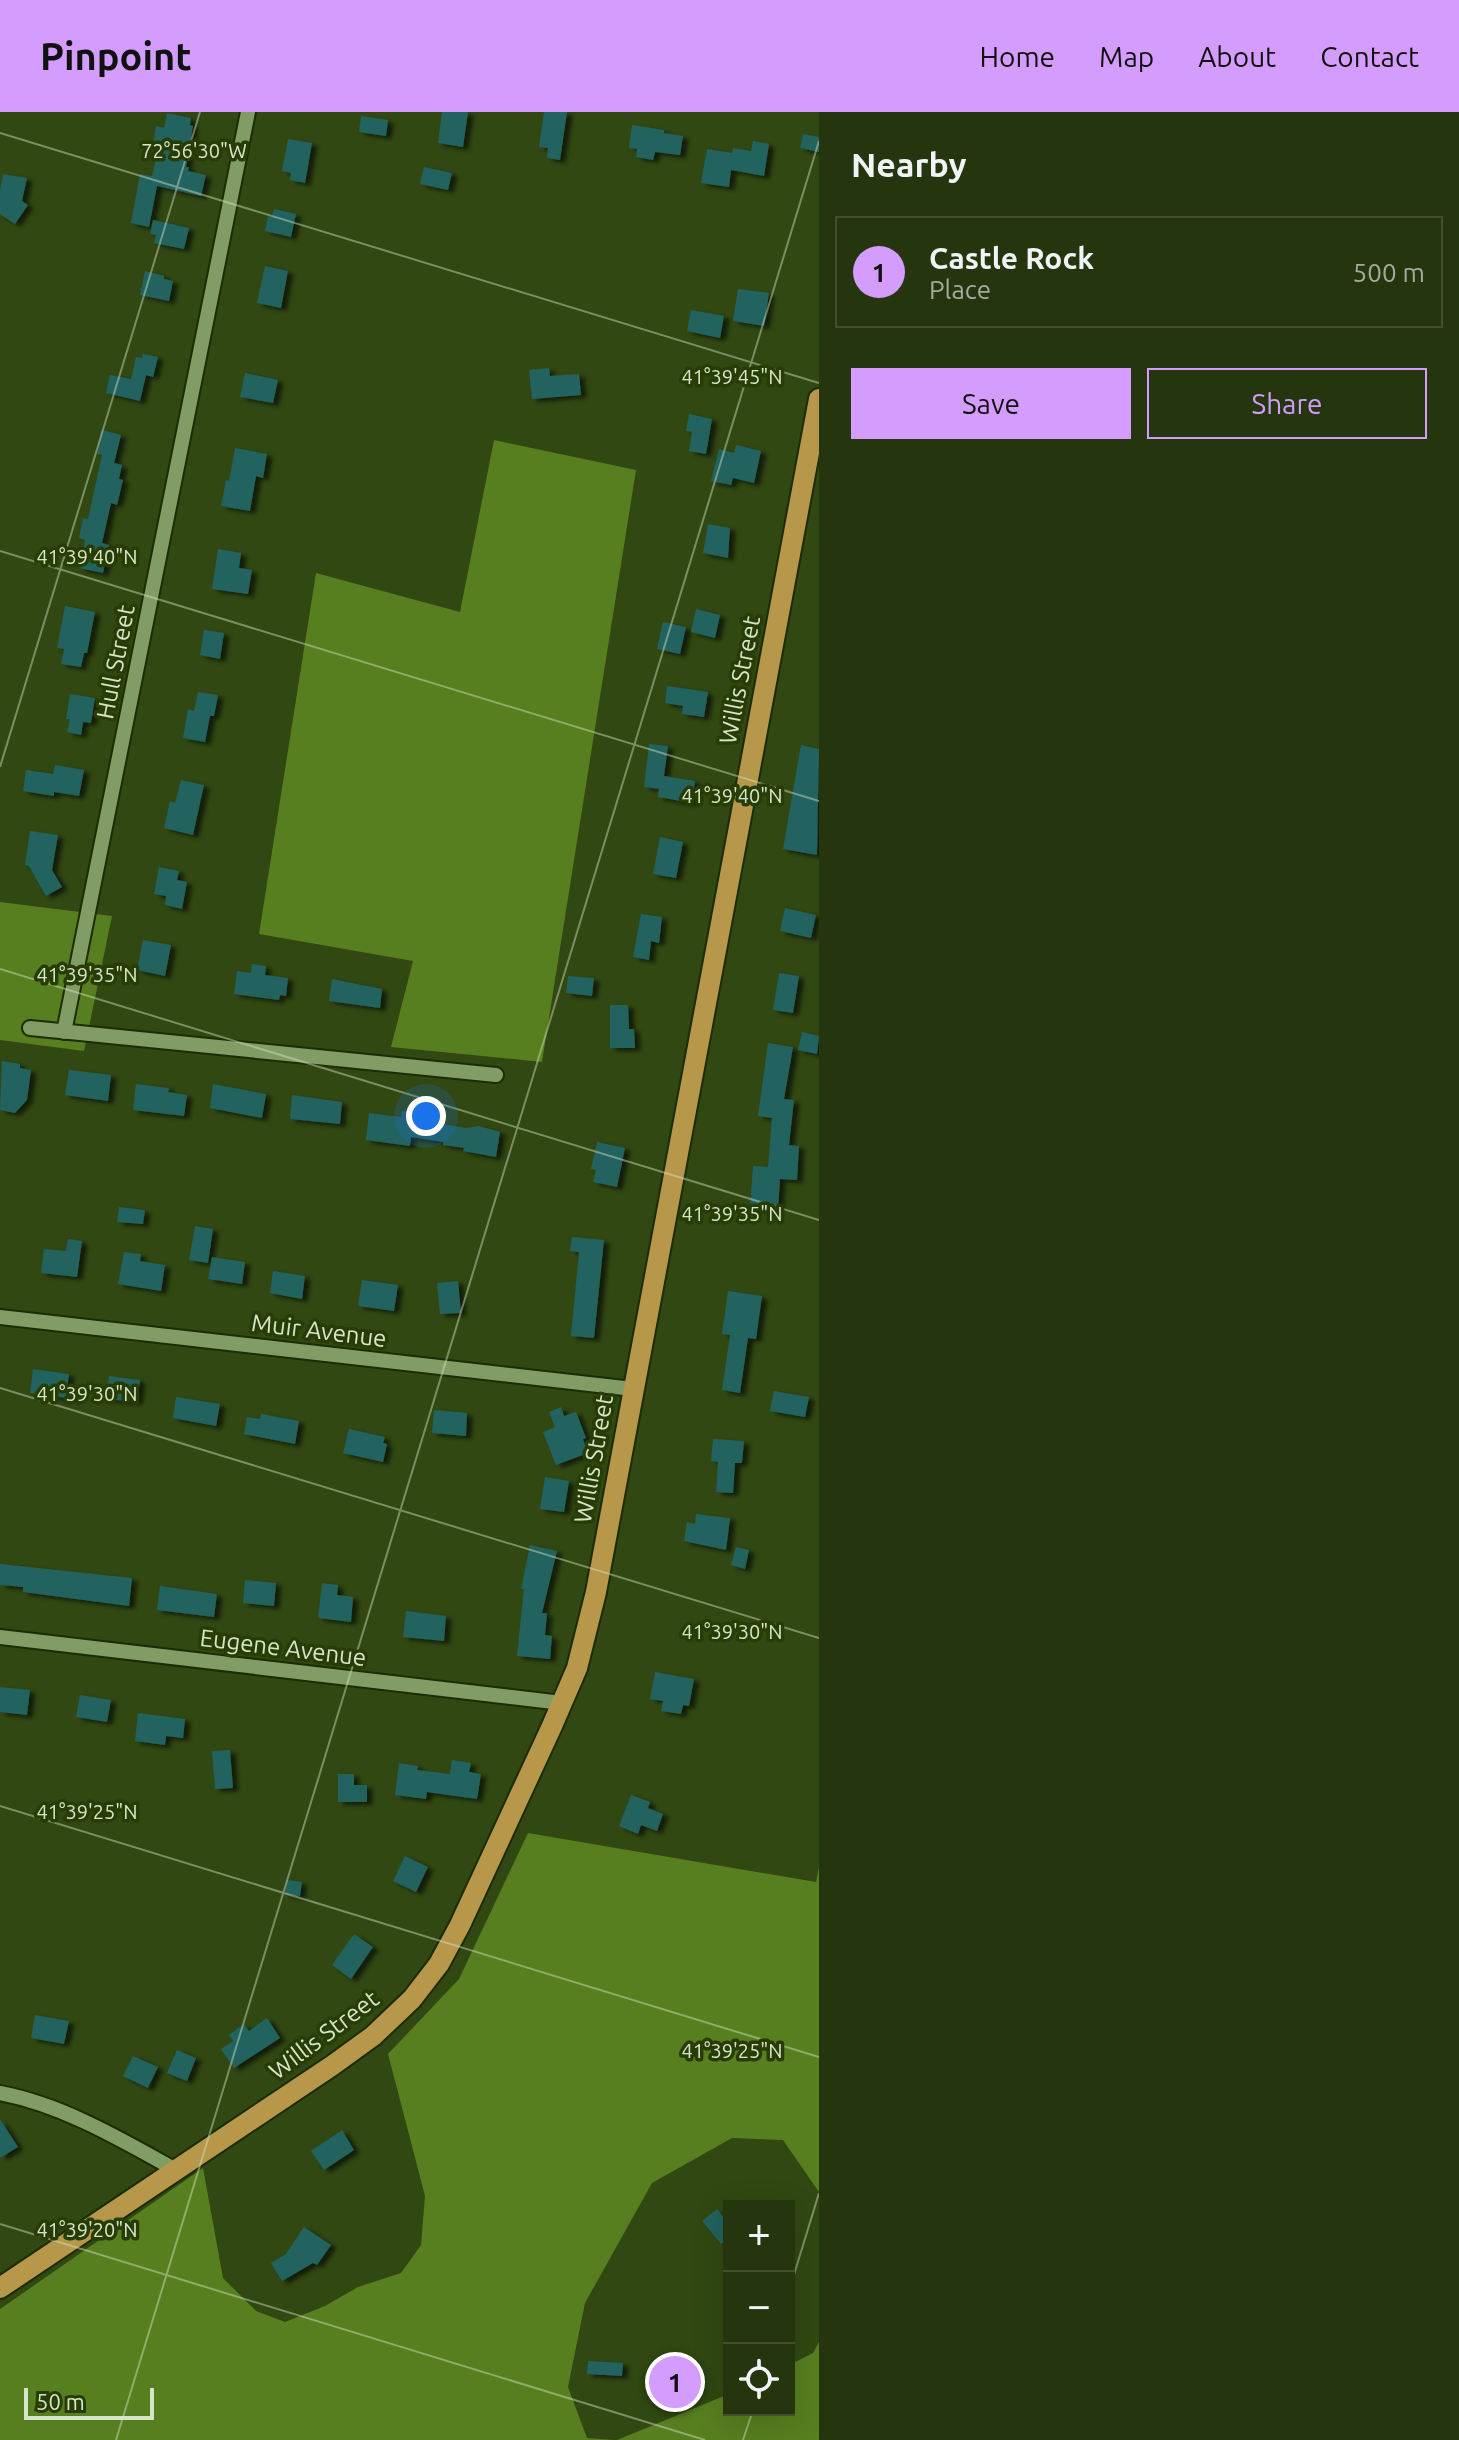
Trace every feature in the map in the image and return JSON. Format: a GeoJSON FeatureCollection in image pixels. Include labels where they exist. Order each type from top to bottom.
{"type":"FeatureCollection","features":[{"type":"Feature","properties":{"kind":"main road","name":"Willis Street"},"geometry":{"type":"LineString","coordinates":[[0,2288],[373,2036],[426,1982],[460,1925],[562,1703],[577,1668],[596,1592],[811,479],[819,399]]}},
{"type":"Feature","properties":{"kind":"street","name":"Hull Street"},"geometry":{"type":"LineString","coordinates":[[64,1032],[248,112]]}},
{"type":"Feature","properties":{"kind":"street"},"geometry":{"type":"LineString","coordinates":[[30,1028],[496,1075]]}},
{"type":"Feature","properties":{"kind":"street","name":"Muir Avenue"},"geometry":{"type":"LineString","coordinates":[[0,1317],[633,1389]]}},
{"type":"Feature","properties":{"kind":"street","name":"Eugene Avenue"},"geometry":{"type":"LineString","coordinates":[[0,1637],[562,1703]]}},
{"type":"Feature","properties":{"kind":"street"},"geometry":{"type":"LineString","coordinates":[[0,2093],[51,2107],[87,2122],[176,2170]]}},
{"type":"Feature","properties":{"kind":"green space"},"geometry":{"type":"Polygon","coordinates":[[[494,440],[636,470],[542,1062],[391,1047],[413,961],[259,934],[316,573],[460,612],[494,440]]]}},
{"type":"Feature","properties":{"kind":"green space"},"geometry":{"type":"Polygon","coordinates":[[[0,902],[112,916],[84,1051],[0,1040],[0,902]]]}},
{"type":"Feature","properties":{"kind":"green space"},"geometry":{"type":"Polygon","coordinates":[[[528,1833],[816,1882],[819,1867],[819,2192],[783,2140],[732,2138],[652,2183],[585,2303],[568,2387],[587,2438],[614,2440],[0,2440],[0,2309],[203,2168],[223,2278],[256,2311],[285,2322],[325,2306],[358,2287],[401,2273],[421,2245],[425,2196],[388,2054],[459,1979],[528,1833]]]}},
{"type":"Feature","properties":{"kind":"green space"},"geometry":{"type":"Polygon","coordinates":[[[819,2342],[819,2440],[617,2440],[723,2396],[723,2416],[795,2416],[795,2362],[813,2353],[819,2342]]]}},
{"type":"Feature","properties":{"kind":"building"},"geometry":{"type":"Polygon","coordinates":[[[442,112],[468,112],[463,147],[438,143],[442,112]]]}},
{"type":"Feature","properties":{"kind":"building"},"geometry":{"type":"Polygon","coordinates":[[[544,112],[567,112],[560,160],[547,158],[548,148],[539,147],[544,112]]]}},
{"type":"Feature","properties":{"kind":"building"},"geometry":{"type":"Polygon","coordinates":[[[167,113],[191,118],[190,125],[193,126],[186,167],[189,167],[188,171],[206,175],[201,196],[157,186],[149,227],[131,223],[140,174],[152,176],[159,146],[153,145],[156,126],[164,128],[167,113]]]}},
{"type":"Feature","properties":{"kind":"building"},"geometry":{"type":"Polygon","coordinates":[[[361,116],[388,120],[386,136],[359,132],[361,116]]]}},
{"type":"Feature","properties":{"kind":"building"},"geometry":{"type":"Polygon","coordinates":[[[632,125],[683,136],[680,155],[655,152],[653,160],[636,157],[637,149],[629,148],[632,125]]]}},
{"type":"Feature","properties":{"kind":"building"},"geometry":{"type":"Polygon","coordinates":[[[803,134],[819,137],[819,152],[800,148],[803,134]]]}},
{"type":"Feature","properties":{"kind":"building"},"geometry":{"type":"Polygon","coordinates":[[[288,139],[312,143],[305,183],[290,180],[291,173],[282,171],[288,139]]]}},
{"type":"Feature","properties":{"kind":"building"},"geometry":{"type":"Polygon","coordinates":[[[753,141],[769,144],[764,176],[731,170],[729,187],[701,183],[707,149],[732,153],[733,148],[751,151],[753,141]]]}},
{"type":"Feature","properties":{"kind":"building"},"geometry":{"type":"Polygon","coordinates":[[[424,167],[452,173],[448,190],[420,184],[424,167]]]}},
{"type":"Feature","properties":{"kind":"building"},"geometry":{"type":"Polygon","coordinates":[[[3,174],[27,178],[22,201],[28,205],[15,224],[0,214],[3,174]]]}},
{"type":"Feature","properties":{"kind":"building"},"geometry":{"type":"Polygon","coordinates":[[[274,209],[296,214],[291,237],[265,231],[268,216],[272,217],[274,209]]]}},
{"type":"Feature","properties":{"kind":"building"},"geometry":{"type":"Polygon","coordinates":[[[153,220],[189,228],[184,249],[154,243],[156,235],[150,234],[153,220]]]}},
{"type":"Feature","properties":{"kind":"building"},"geometry":{"type":"Polygon","coordinates":[[[265,266],[288,271],[281,308],[257,303],[265,266]]]}},
{"type":"Feature","properties":{"kind":"building"},"geometry":{"type":"Polygon","coordinates":[[[145,271],[173,281],[169,301],[140,295],[145,271]]]}},
{"type":"Feature","properties":{"kind":"building"},"geometry":{"type":"Polygon","coordinates":[[[738,289],[769,293],[764,326],[733,321],[738,289]]]}},
{"type":"Feature","properties":{"kind":"building"},"geometry":{"type":"Polygon","coordinates":[[[691,310],[724,316],[720,338],[687,331],[691,310]]]}},
{"type":"Feature","properties":{"kind":"building"},"geometry":{"type":"Polygon","coordinates":[[[143,354],[158,357],[153,377],[146,375],[140,401],[106,393],[110,375],[131,379],[136,357],[142,358],[143,354]]]}},
{"type":"Feature","properties":{"kind":"building"},"geometry":{"type":"Polygon","coordinates":[[[549,368],[550,376],[579,374],[581,395],[532,399],[529,370],[549,368]]]}},
{"type":"Feature","properties":{"kind":"building"},"geometry":{"type":"Polygon","coordinates":[[[245,373],[278,380],[273,403],[240,397],[245,373]]]}},
{"type":"Feature","properties":{"kind":"building"},"geometry":{"type":"Polygon","coordinates":[[[689,414],[712,419],[706,454],[689,451],[692,432],[686,431],[689,414]]]}},
{"type":"Feature","properties":{"kind":"building"},"geometry":{"type":"Polygon","coordinates":[[[102,430],[121,435],[114,463],[122,465],[119,479],[123,480],[117,505],[111,503],[102,543],[109,545],[103,573],[79,568],[85,540],[79,538],[83,518],[88,519],[102,455],[97,454],[102,430]]]}},
{"type":"Feature","properties":{"kind":"building"},"geometry":{"type":"Polygon","coordinates":[[[736,445],[761,451],[754,483],[733,478],[731,485],[711,481],[719,449],[734,453],[736,445]]]}},
{"type":"Feature","properties":{"kind":"building"},"geometry":{"type":"Polygon","coordinates":[[[235,448],[267,454],[263,478],[256,476],[250,511],[221,506],[235,448]]]}},
{"type":"Feature","properties":{"kind":"building"},"geometry":{"type":"Polygon","coordinates":[[[708,524],[730,528],[728,558],[703,553],[708,524]]]}},
{"type":"Feature","properties":{"kind":"building"},"geometry":{"type":"Polygon","coordinates":[[[218,549],[241,553],[239,568],[252,570],[248,594],[212,589],[218,549]]]}},
{"type":"Feature","properties":{"kind":"building"},"geometry":{"type":"Polygon","coordinates":[[[65,606],[95,612],[81,667],[61,664],[64,649],[57,648],[65,606]]]}},
{"type":"Feature","properties":{"kind":"building"},"geometry":{"type":"Polygon","coordinates":[[[696,609],[720,615],[715,638],[691,632],[696,609]]]}},
{"type":"Feature","properties":{"kind":"building"},"geometry":{"type":"Polygon","coordinates":[[[663,622],[686,627],[680,654],[657,649],[663,622]]]}},
{"type":"Feature","properties":{"kind":"building"},"geometry":{"type":"Polygon","coordinates":[[[204,630],[224,633],[220,659],[200,655],[204,630]]]}},
{"type":"Feature","properties":{"kind":"building"},"geometry":{"type":"Polygon","coordinates":[[[667,686],[708,692],[704,717],[682,714],[683,706],[665,703],[667,686]]]}},
{"type":"Feature","properties":{"kind":"building"},"geometry":{"type":"Polygon","coordinates":[[[198,692],[218,695],[205,742],[183,738],[188,709],[194,711],[198,692]]]}},
{"type":"Feature","properties":{"kind":"building"},"geometry":{"type":"Polygon","coordinates":[[[70,694],[95,698],[91,723],[83,722],[81,735],[67,732],[70,694]]]}},
{"type":"Feature","properties":{"kind":"building"},"geometry":{"type":"Polygon","coordinates":[[[649,744],[668,746],[664,776],[695,781],[692,803],[658,797],[659,789],[644,787],[649,744]]]}},
{"type":"Feature","properties":{"kind":"building"},"geometry":{"type":"Polygon","coordinates":[[[801,745],[819,749],[817,855],[783,849],[801,745]]]}},
{"type":"Feature","properties":{"kind":"building"},"geometry":{"type":"Polygon","coordinates":[[[55,765],[84,770],[79,796],[23,791],[26,770],[53,774],[55,765]]]}},
{"type":"Feature","properties":{"kind":"building"},"geometry":{"type":"Polygon","coordinates":[[[181,780],[204,785],[193,835],[164,828],[170,801],[175,803],[181,780]]]}},
{"type":"Feature","properties":{"kind":"building"},"geometry":{"type":"Polygon","coordinates":[[[30,831],[58,835],[52,870],[62,887],[46,896],[29,866],[25,865],[30,831]]]}},
{"type":"Feature","properties":{"kind":"building"},"geometry":{"type":"Polygon","coordinates":[[[660,837],[683,842],[676,878],[653,874],[660,837]]]}},
{"type":"Feature","properties":{"kind":"building"},"geometry":{"type":"Polygon","coordinates":[[[159,867],[179,871],[177,880],[187,882],[182,909],[165,905],[166,896],[154,894],[159,867]]]}},
{"type":"Feature","properties":{"kind":"building"},"geometry":{"type":"Polygon","coordinates":[[[785,908],[816,915],[811,938],[780,931],[785,908]]]}},
{"type":"Feature","properties":{"kind":"building"},"geometry":{"type":"Polygon","coordinates":[[[641,914],[662,917],[659,943],[651,941],[649,960],[633,957],[641,914]]]}},
{"type":"Feature","properties":{"kind":"building"},"geometry":{"type":"Polygon","coordinates":[[[143,940],[171,945],[165,976],[137,970],[143,940]]]}},
{"type":"Feature","properties":{"kind":"building"},"geometry":{"type":"Polygon","coordinates":[[[252,964],[266,966],[265,975],[288,978],[286,996],[280,995],[279,1000],[234,994],[237,971],[251,973],[252,964]]]}},
{"type":"Feature","properties":{"kind":"building"},"geometry":{"type":"Polygon","coordinates":[[[779,973],[799,976],[793,1013],[773,1010],[779,973]]]}},
{"type":"Feature","properties":{"kind":"building"},"geometry":{"type":"Polygon","coordinates":[[[568,976],[594,978],[592,996],[566,993],[568,976]]]}},
{"type":"Feature","properties":{"kind":"building"},"geometry":{"type":"Polygon","coordinates":[[[332,979],[382,989],[380,1008],[329,1001],[332,979]]]}},
{"type":"Feature","properties":{"kind":"building"},"geometry":{"type":"Polygon","coordinates":[[[610,1005],[628,1005],[629,1029],[634,1029],[635,1048],[610,1048],[610,1005]]]}},
{"type":"Feature","properties":{"kind":"building"},"geometry":{"type":"Polygon","coordinates":[[[802,1032],[819,1036],[817,1054],[798,1050],[802,1032]]]}},
{"type":"Feature","properties":{"kind":"building"},"geometry":{"type":"Polygon","coordinates":[[[768,1043],[793,1047],[784,1099],[794,1100],[789,1145],[799,1146],[797,1180],[780,1179],[778,1209],[750,1207],[753,1166],[768,1167],[772,1118],[758,1116],[768,1043]]]}},
{"type":"Feature","properties":{"kind":"building"},"geometry":{"type":"Polygon","coordinates":[[[2,1061],[20,1064],[20,1068],[31,1070],[27,1100],[15,1113],[0,1110],[2,1061]]]}},
{"type":"Feature","properties":{"kind":"building"},"geometry":{"type":"Polygon","coordinates":[[[69,1070],[111,1075],[108,1101],[65,1095],[69,1070]]]}},
{"type":"Feature","properties":{"kind":"building"},"geometry":{"type":"Polygon","coordinates":[[[136,1084],[169,1088],[168,1092],[187,1095],[184,1116],[133,1110],[136,1084]]]}},
{"type":"Feature","properties":{"kind":"building"},"geometry":{"type":"Polygon","coordinates":[[[213,1084],[266,1094],[262,1118],[210,1108],[213,1084]]]}},
{"type":"Feature","properties":{"kind":"building"},"geometry":{"type":"Polygon","coordinates":[[[292,1095],[342,1102],[340,1124],[290,1119],[292,1095]]]}},
{"type":"Feature","properties":{"kind":"building"},"geometry":{"type":"Polygon","coordinates":[[[402,1111],[426,1115],[425,1121],[466,1128],[479,1126],[500,1132],[496,1157],[463,1151],[464,1148],[443,1145],[443,1142],[411,1137],[410,1146],[366,1140],[369,1113],[401,1117],[402,1111]]]}},
{"type":"Feature","properties":{"kind":"building"},"geometry":{"type":"Polygon","coordinates":[[[597,1142],[625,1148],[617,1187],[593,1182],[596,1170],[591,1169],[597,1142]]]}},
{"type":"Feature","properties":{"kind":"building"},"geometry":{"type":"Polygon","coordinates":[[[119,1207],[145,1210],[143,1224],[117,1222],[119,1207]]]}},
{"type":"Feature","properties":{"kind":"building"},"geometry":{"type":"Polygon","coordinates":[[[195,1226],[213,1229],[208,1263],[189,1260],[195,1226]]]}},
{"type":"Feature","properties":{"kind":"building"},"geometry":{"type":"Polygon","coordinates":[[[572,1237],[604,1240],[594,1338],[571,1336],[579,1252],[570,1251],[572,1237]]]}},
{"type":"Feature","properties":{"kind":"building"},"geometry":{"type":"Polygon","coordinates":[[[68,1239],[82,1241],[77,1277],[41,1273],[44,1249],[66,1251],[68,1239]]]}},
{"type":"Feature","properties":{"kind":"building"},"geometry":{"type":"Polygon","coordinates":[[[124,1252],[141,1254],[140,1261],[165,1265],[161,1291],[118,1284],[124,1252]]]}},
{"type":"Feature","properties":{"kind":"building"},"geometry":{"type":"Polygon","coordinates":[[[212,1257],[245,1262],[242,1284],[208,1279],[212,1257]]]}},
{"type":"Feature","properties":{"kind":"building"},"geometry":{"type":"Polygon","coordinates":[[[273,1271],[305,1276],[302,1299],[270,1293],[273,1271]]]}},
{"type":"Feature","properties":{"kind":"building"},"geometry":{"type":"Polygon","coordinates":[[[362,1280],[398,1285],[394,1311],[358,1306],[362,1280]]]}},
{"type":"Feature","properties":{"kind":"building"},"geometry":{"type":"Polygon","coordinates":[[[458,1281],[461,1313],[440,1314],[437,1283],[458,1281]]]}},
{"type":"Feature","properties":{"kind":"building"},"geometry":{"type":"Polygon","coordinates":[[[728,1291],[762,1296],[756,1339],[748,1338],[740,1393],[722,1390],[730,1335],[722,1334],[728,1291]]]}},
{"type":"Feature","properties":{"kind":"building"},"geometry":{"type":"Polygon","coordinates":[[[33,1369],[69,1374],[66,1398],[30,1393],[33,1369]]]}},
{"type":"Feature","properties":{"kind":"building"},"geometry":{"type":"Polygon","coordinates":[[[109,1376],[140,1380],[137,1402],[106,1399],[109,1376]]]}},
{"type":"Feature","properties":{"kind":"building"},"geometry":{"type":"Polygon","coordinates":[[[774,1391],[809,1397],[805,1417],[770,1411],[774,1391]]]}},
{"type":"Feature","properties":{"kind":"building"},"geometry":{"type":"Polygon","coordinates":[[[176,1397],[220,1404],[216,1426],[173,1418],[176,1397]]]}},
{"type":"Feature","properties":{"kind":"building"},"geometry":{"type":"Polygon","coordinates":[[[561,1407],[564,1416],[576,1412],[588,1453],[556,1465],[543,1432],[555,1427],[549,1412],[561,1407]]]}},
{"type":"Feature","properties":{"kind":"building"},"geometry":{"type":"Polygon","coordinates":[[[434,1410],[467,1413],[466,1436],[432,1433],[434,1410]]]}},
{"type":"Feature","properties":{"kind":"building"},"geometry":{"type":"Polygon","coordinates":[[[261,1414],[299,1421],[295,1444],[244,1434],[247,1417],[260,1419],[261,1414]]]}},
{"type":"Feature","properties":{"kind":"building"},"geometry":{"type":"Polygon","coordinates":[[[349,1429],[385,1437],[383,1443],[387,1444],[383,1462],[343,1453],[349,1429]]]}},
{"type":"Feature","properties":{"kind":"building"},"geometry":{"type":"Polygon","coordinates":[[[713,1439],[744,1441],[742,1463],[735,1463],[733,1493],[716,1492],[718,1462],[711,1461],[713,1439]]]}},
{"type":"Feature","properties":{"kind":"building"},"geometry":{"type":"Polygon","coordinates":[[[545,1477],[569,1481],[564,1512],[540,1509],[545,1477]]]}},
{"type":"Feature","properties":{"kind":"building"},"geometry":{"type":"Polygon","coordinates":[[[696,1514],[730,1518],[726,1550],[684,1541],[687,1522],[695,1524],[696,1514]]]}},
{"type":"Feature","properties":{"kind":"building"},"geometry":{"type":"Polygon","coordinates":[[[530,1545],[557,1551],[542,1613],[547,1613],[545,1635],[552,1636],[550,1659],[517,1656],[524,1589],[521,1589],[530,1545]]]}},
{"type":"Feature","properties":{"kind":"building"},"geometry":{"type":"Polygon","coordinates":[[[736,1547],[749,1550],[745,1569],[731,1565],[736,1547]]]}},
{"type":"Feature","properties":{"kind":"building"},"geometry":{"type":"Polygon","coordinates":[[[0,1564],[132,1578],[129,1606],[23,1592],[23,1587],[0,1585],[0,1564]]]}},
{"type":"Feature","properties":{"kind":"building"},"geometry":{"type":"Polygon","coordinates":[[[245,1580],[276,1583],[274,1606],[243,1603],[245,1580]]]}},
{"type":"Feature","properties":{"kind":"building"},"geometry":{"type":"Polygon","coordinates":[[[322,1583],[338,1585],[337,1595],[353,1597],[351,1622],[318,1618],[322,1583]]]}},
{"type":"Feature","properties":{"kind":"building"},"geometry":{"type":"Polygon","coordinates":[[[160,1586],[217,1594],[214,1617],[157,1610],[160,1586]]]}},
{"type":"Feature","properties":{"kind":"building"},"geometry":{"type":"Polygon","coordinates":[[[406,1611],[446,1616],[444,1641],[403,1637],[406,1611]]]}},
{"type":"Feature","properties":{"kind":"building"},"geometry":{"type":"Polygon","coordinates":[[[655,1672],[694,1679],[689,1706],[683,1705],[681,1714],[661,1711],[663,1701],[650,1699],[655,1672]]]}},
{"type":"Feature","properties":{"kind":"building"},"geometry":{"type":"Polygon","coordinates":[[[0,1687],[30,1690],[27,1715],[0,1712],[0,1687]]]}},
{"type":"Feature","properties":{"kind":"building"},"geometry":{"type":"Polygon","coordinates":[[[80,1695],[111,1700],[107,1722],[76,1717],[80,1695]]]}},
{"type":"Feature","properties":{"kind":"building"},"geometry":{"type":"Polygon","coordinates":[[[138,1713],[185,1719],[183,1738],[166,1736],[165,1745],[135,1741],[138,1713]]]}},
{"type":"Feature","properties":{"kind":"building"},"geometry":{"type":"Polygon","coordinates":[[[230,1750],[233,1788],[215,1789],[212,1751],[230,1750]]]}},
{"type":"Feature","properties":{"kind":"building"},"geometry":{"type":"Polygon","coordinates":[[[452,1760],[471,1763],[469,1772],[481,1774],[477,1799],[427,1792],[426,1799],[395,1795],[399,1763],[418,1766],[417,1770],[450,1774],[452,1760]]]}},
{"type":"Feature","properties":{"kind":"building"},"geometry":{"type":"Polygon","coordinates":[[[338,1774],[354,1774],[354,1785],[367,1785],[367,1802],[338,1802],[338,1774]]]}},
{"type":"Feature","properties":{"kind":"building"},"geometry":{"type":"Polygon","coordinates":[[[631,1795],[650,1802],[648,1808],[663,1814],[657,1831],[641,1825],[638,1834],[619,1826],[631,1795]]]}},
{"type":"Feature","properties":{"kind":"building"},"geometry":{"type":"Polygon","coordinates":[[[405,1856],[428,1867],[416,1892],[393,1881],[405,1856]]]}},
{"type":"Feature","properties":{"kind":"building"},"geometry":{"type":"Polygon","coordinates":[[[287,1880],[302,1882],[300,1896],[285,1894],[287,1880]]]}},
{"type":"Feature","properties":{"kind":"building"},"geometry":{"type":"Polygon","coordinates":[[[354,1934],[373,1947],[351,1979],[332,1965],[354,1934]]]}},
{"type":"Feature","properties":{"kind":"building"},"geometry":{"type":"Polygon","coordinates":[[[35,2015],[69,2021],[64,2044],[31,2038],[35,2015]]]}},
{"type":"Feature","properties":{"kind":"building"},"geometry":{"type":"Polygon","coordinates":[[[267,2018],[280,2038],[234,2068],[221,2049],[233,2041],[229,2035],[244,2024],[249,2031],[267,2018]]]}},
{"type":"Feature","properties":{"kind":"building"},"geometry":{"type":"Polygon","coordinates":[[[177,2050],[196,2058],[187,2081],[167,2073],[177,2050]]]}},
{"type":"Feature","properties":{"kind":"building"},"geometry":{"type":"Polygon","coordinates":[[[133,2056],[158,2067],[148,2088],[123,2076],[133,2056]]]}},
{"type":"Feature","properties":{"kind":"building"},"geometry":{"type":"Polygon","coordinates":[[[0,2119],[18,2147],[0,2158],[0,2119]]]}},
{"type":"Feature","properties":{"kind":"building"},"geometry":{"type":"Polygon","coordinates":[[[342,2130],[354,2150],[324,2170],[311,2151],[342,2130]]]}},
{"type":"Feature","properties":{"kind":"building"},"geometry":{"type":"Polygon","coordinates":[[[717,2209],[723,2216],[723,2242],[721,2244],[702,2221],[717,2209]]]}},
{"type":"Feature","properties":{"kind":"building"},"geometry":{"type":"Polygon","coordinates":[[[304,2227],[331,2245],[317,2265],[313,2263],[282,2281],[271,2263],[286,2254],[304,2227]]]}},
{"type":"Feature","properties":{"kind":"building"},"geometry":{"type":"Polygon","coordinates":[[[588,2361],[623,2363],[622,2376],[587,2374],[588,2361]]]}},
{"type":"Feature","properties":{"kind":"place","name":"Castle Rock"},"geometry":{"type":"Point","coordinates":[675,2382]}}]}
